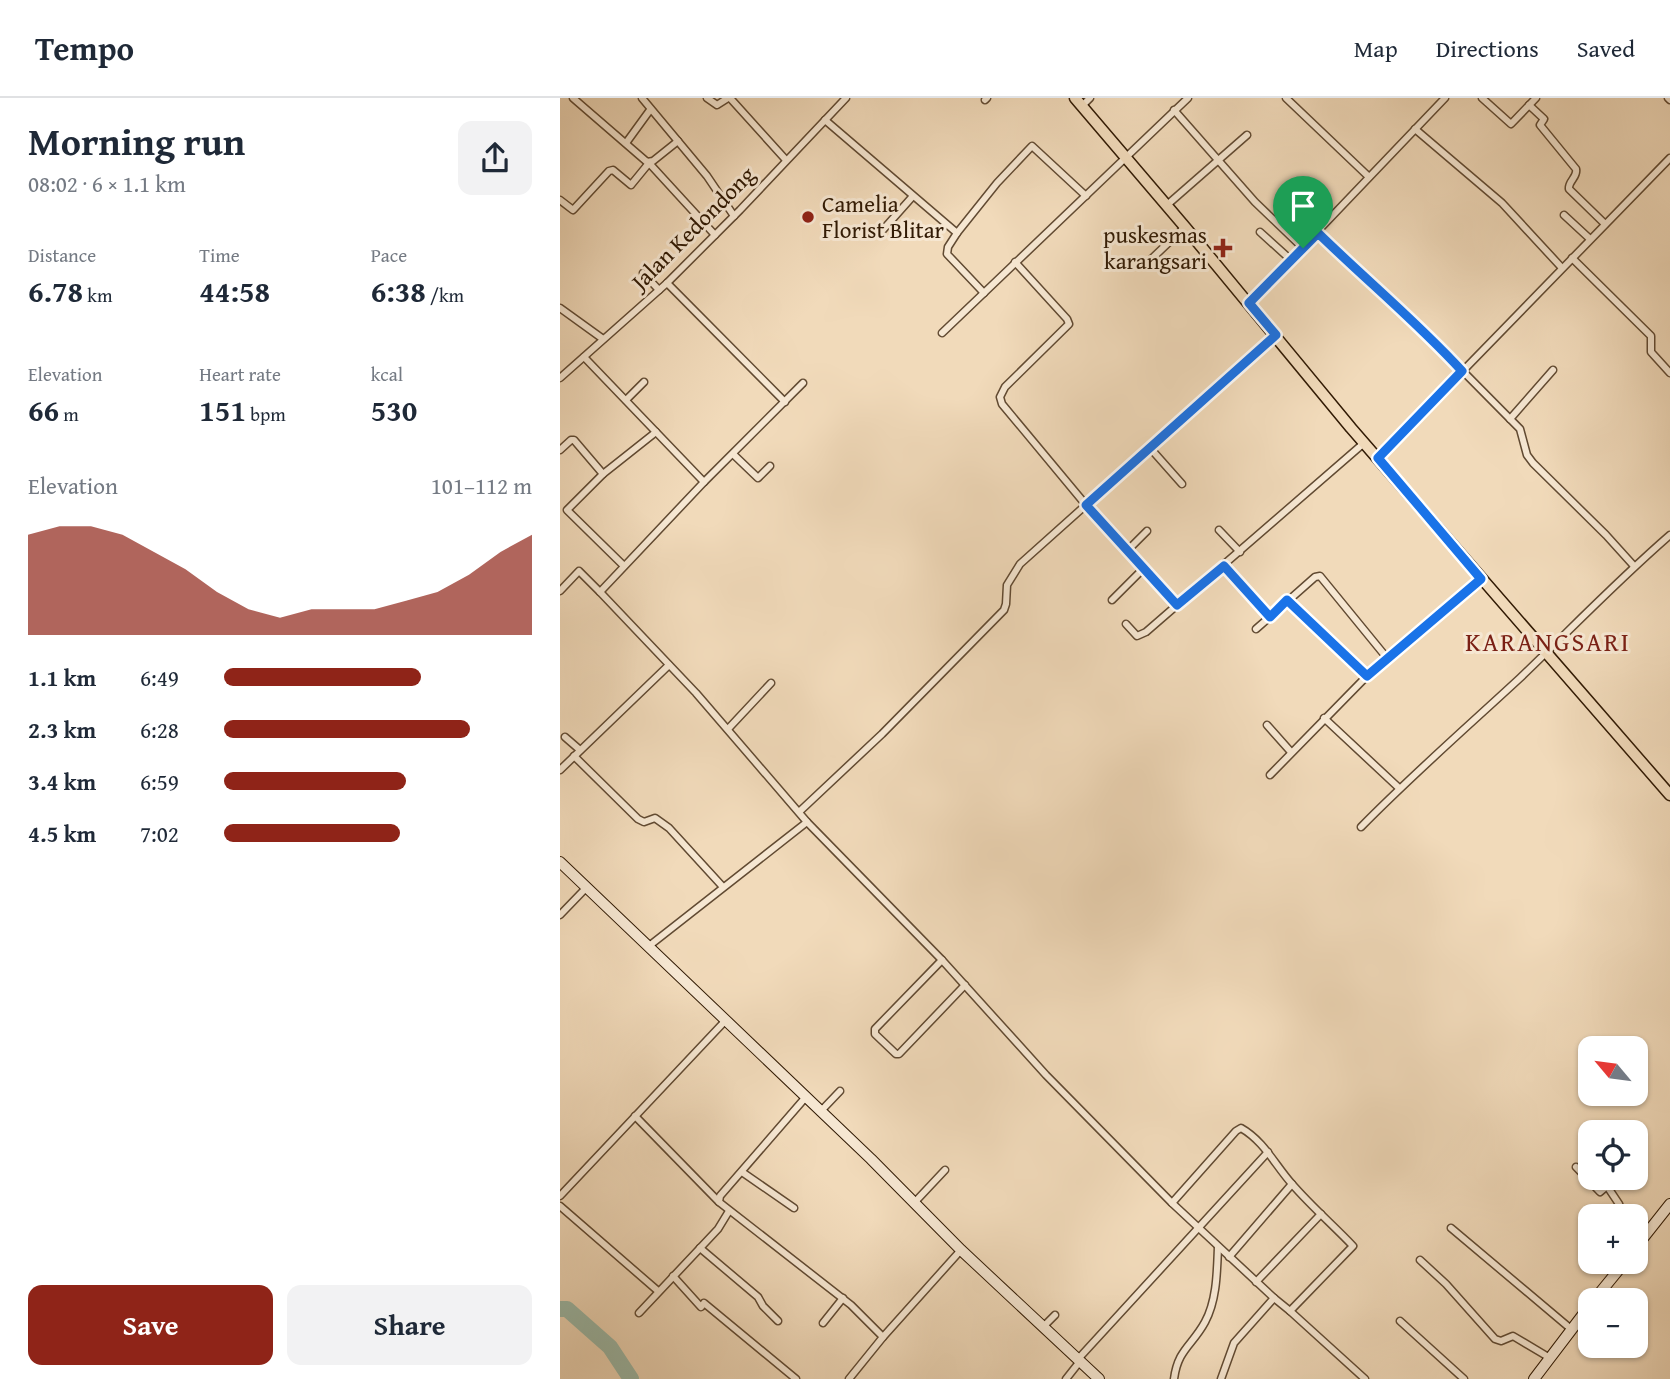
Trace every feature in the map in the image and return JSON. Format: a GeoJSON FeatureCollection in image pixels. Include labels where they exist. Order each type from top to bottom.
{"type":"FeatureCollection","features":[{"type":"Feature","properties":{"kind":"main road"},"geometry":{"type":"LineString","coordinates":[[1082,101],[1364,443],[1670,795]]}},
{"type":"Feature","properties":{"kind":"main road"},"geometry":{"type":"LineString","coordinates":[[560,862],[961,1250],[1099,1379]]}},
{"type":"Feature","properties":{"kind":"main road"},"geometry":{"type":"LineString","coordinates":[[1648,1232],[1670,1204]]}},
{"type":"Feature","properties":{"kind":"main road"},"geometry":{"type":"LineString","coordinates":[[1604,1288],[1615,1274]]}},
{"type":"Feature","properties":{"kind":"main road"},"geometry":{"type":"LineString","coordinates":[[1534,1379],[1578,1320]]}},
{"type":"Feature","properties":{"kind":"street"},"geometry":{"type":"LineString","coordinates":[[573,98],[649,163],[715,234]]}},
{"type":"Feature","properties":{"kind":"street"},"geometry":{"type":"LineString","coordinates":[[642,98],[737,213]]}},
{"type":"Feature","properties":{"kind":"street"},"geometry":{"type":"LineString","coordinates":[[706,98],[717,105],[729,98],[786,160]]}},
{"type":"Feature","properties":{"kind":"street","name":"Jalan Kedondong"},"geometry":{"type":"LineString","coordinates":[[560,378],[667,283],[846,98]]}},
{"type":"Feature","properties":{"kind":"street"},"geometry":{"type":"LineString","coordinates":[[943,333],[1188,98]]}},
{"type":"Feature","properties":{"kind":"street"},"geometry":{"type":"LineString","coordinates":[[1286,98],[1369,177]]}},
{"type":"Feature","properties":{"kind":"street"},"geometry":{"type":"LineString","coordinates":[[1249,303],[1445,98]]}},
{"type":"Feature","properties":{"kind":"street"},"geometry":{"type":"LineString","coordinates":[[1482,98],[1511,124],[1536,98]]}},
{"type":"Feature","properties":{"kind":"street"},"geometry":{"type":"LineString","coordinates":[[1529,105],[1544,119],[1540,125],[1577,171],[1569,189],[1607,222]]}},
{"type":"Feature","properties":{"kind":"street"},"geometry":{"type":"LineString","coordinates":[[626,143],[650,110]]}},
{"type":"Feature","properties":{"kind":"street"},"geometry":{"type":"LineString","coordinates":[[1174,110],[1255,202],[1303,248]]}},
{"type":"Feature","properties":{"kind":"street"},"geometry":{"type":"LineString","coordinates":[[825,120],[957,233]]}},
{"type":"Feature","properties":{"kind":"street"},"geometry":{"type":"LineString","coordinates":[[1415,129],[1503,202],[1562,268]]}},
{"type":"Feature","properties":{"kind":"street"},"geometry":{"type":"LineString","coordinates":[[1167,205],[1247,135]]}},
{"type":"Feature","properties":{"kind":"street"},"geometry":{"type":"LineString","coordinates":[[560,200],[573,210],[609,171],[613,170],[631,185],[649,163],[678,141]]}},
{"type":"Feature","properties":{"kind":"street"},"geometry":{"type":"LineString","coordinates":[[984,293],[947,254],[948,247],[997,183],[1032,146],[1086,196]]}},
{"type":"Feature","properties":{"kind":"street"},"geometry":{"type":"LineString","coordinates":[[1378,458],[1670,158]]}},
{"type":"Feature","properties":{"kind":"street"},"geometry":{"type":"LineString","coordinates":[[881,232],[914,196]]}},
{"type":"Feature","properties":{"kind":"street"},"geometry":{"type":"LineString","coordinates":[[1564,215],[1590,239]]}},
{"type":"Feature","properties":{"kind":"street"},"geometry":{"type":"LineString","coordinates":[[1144,266],[1185,227]]}},
{"type":"Feature","properties":{"kind":"street"},"geometry":{"type":"LineString","coordinates":[[1260,232],[1292,260]]}},
{"type":"Feature","properties":{"kind":"street"},"geometry":{"type":"LineString","coordinates":[[1318,233],[1367,282],[1431,339],[1510,419],[1521,431],[1527,455],[1533,463],[1634,566]]}},
{"type":"Feature","properties":{"kind":"street"},"geometry":{"type":"LineString","coordinates":[[1572,258],[1651,337],[1651,352],[1670,373]]}},
{"type":"Feature","properties":{"kind":"street"},"geometry":{"type":"LineString","coordinates":[[1015,262],[1069,324],[1005,387],[1000,397],[1002,404],[1086,505],[1177,605]]}},
{"type":"Feature","properties":{"kind":"street"},"geometry":{"type":"LineString","coordinates":[[643,273],[659,290]]}},
{"type":"Feature","properties":{"kind":"street"},"geometry":{"type":"LineString","coordinates":[[667,283],[785,402]]}},
{"type":"Feature","properties":{"kind":"street"},"geometry":{"type":"LineString","coordinates":[[560,308],[603,339]]}},
{"type":"Feature","properties":{"kind":"street"},"geometry":{"type":"LineString","coordinates":[[799,812],[882,734],[1004,610],[1010,577],[1037,547],[1151,449],[1276,335]]}},
{"type":"Feature","properties":{"kind":"street"},"geometry":{"type":"LineString","coordinates":[[584,357],[704,482]]}},
{"type":"Feature","properties":{"kind":"street"},"geometry":{"type":"LineString","coordinates":[[1510,419],[1553,370]]}},
{"type":"Feature","properties":{"kind":"street"},"geometry":{"type":"LineString","coordinates":[[626,400],[644,382]]}},
{"type":"Feature","properties":{"kind":"street"},"geometry":{"type":"LineString","coordinates":[[600,592],[803,383]]}},
{"type":"Feature","properties":{"kind":"street"},"geometry":{"type":"LineString","coordinates":[[624,566],[566,510],[603,474],[656,432]]}},
{"type":"Feature","properties":{"kind":"street"},"geometry":{"type":"LineString","coordinates":[[560,450],[574,440],[603,474]]}},
{"type":"Feature","properties":{"kind":"street"},"geometry":{"type":"LineString","coordinates":[[1126,624],[1137,636],[1141,636],[1364,443]]}},
{"type":"Feature","properties":{"kind":"street"},"geometry":{"type":"LineString","coordinates":[[1151,449],[1182,484]]}},
{"type":"Feature","properties":{"kind":"street"},"geometry":{"type":"LineString","coordinates":[[733,455],[757,477],[770,466]]}},
{"type":"Feature","properties":{"kind":"street"},"geometry":{"type":"LineString","coordinates":[[1219,530],[1240,552]]}},
{"type":"Feature","properties":{"kind":"street"},"geometry":{"type":"LineString","coordinates":[[1127,551],[1147,531]]}},
{"type":"Feature","properties":{"kind":"street"},"geometry":{"type":"LineString","coordinates":[[1361,827],[1399,788],[1438,755],[1634,566],[1670,535]]}},
{"type":"Feature","properties":{"kind":"street"},"geometry":{"type":"LineString","coordinates":[[1224,566],[1270,617]]}},
{"type":"Feature","properties":{"kind":"street"},"geometry":{"type":"LineString","coordinates":[[1112,600],[1143,569]]}},
{"type":"Feature","properties":{"kind":"street"},"geometry":{"type":"LineString","coordinates":[[560,591],[579,570],[728,729],[807,822],[942,960],[1046,1075],[1199,1229],[1365,1379]]}},
{"type":"Feature","properties":{"kind":"street"},"geometry":{"type":"LineString","coordinates":[[1256,629],[1315,577],[1323,577],[1387,658]]}},
{"type":"Feature","properties":{"kind":"street"},"geometry":{"type":"LineString","coordinates":[[1269,775],[1367,676],[1481,579]]}},
{"type":"Feature","properties":{"kind":"street"},"geometry":{"type":"LineString","coordinates":[[1287,600],[1367,676]]}},
{"type":"Feature","properties":{"kind":"street"},"geometry":{"type":"LineString","coordinates":[[560,770],[668,665]]}},
{"type":"Feature","properties":{"kind":"street"},"geometry":{"type":"LineString","coordinates":[[728,729],[771,683]]}},
{"type":"Feature","properties":{"kind":"street"},"geometry":{"type":"LineString","coordinates":[[1324,719],[1399,788]]}},
{"type":"Feature","properties":{"kind":"street"},"geometry":{"type":"LineString","coordinates":[[1267,726],[1291,752]]}},
{"type":"Feature","properties":{"kind":"street"},"geometry":{"type":"LineString","coordinates":[[565,737],[580,750]]}},
{"type":"Feature","properties":{"kind":"street"},"geometry":{"type":"LineString","coordinates":[[574,757],[638,819],[643,822],[655,818],[669,828],[723,887]]}},
{"type":"Feature","properties":{"kind":"street"},"geometry":{"type":"LineString","coordinates":[[649,947],[807,822]]}},
{"type":"Feature","properties":{"kind":"street"},"geometry":{"type":"LineString","coordinates":[[560,915],[587,887]]}},
{"type":"Feature","properties":{"kind":"street"},"geometry":{"type":"LineString","coordinates":[[942,960],[875,1029],[875,1034],[895,1054],[899,1054],[965,985]]}},
{"type":"Feature","properties":{"kind":"street"},"geometry":{"type":"LineString","coordinates":[[560,1196],[726,1020]]}},
{"type":"Feature","properties":{"kind":"street"},"geometry":{"type":"LineString","coordinates":[[820,1112],[840,1090]]}},
{"type":"Feature","properties":{"kind":"street"},"geometry":{"type":"LineString","coordinates":[[719,1202],[720,1196],[805,1098]]}},
{"type":"Feature","properties":{"kind":"street"},"geometry":{"type":"LineString","coordinates":[[635,1116],[729,1211],[843,1298],[883,1336]]}},
{"type":"Feature","properties":{"kind":"street"},"geometry":{"type":"LineString","coordinates":[[1172,1203],[1239,1128],[1247,1131],[1268,1152],[1292,1184],[1353,1246],[1290,1311]]}},
{"type":"Feature","properties":{"kind":"street"},"geometry":{"type":"LineString","coordinates":[[1066,1379],[1080,1359],[1268,1152]]}},
{"type":"Feature","properties":{"kind":"street"},"geometry":{"type":"LineString","coordinates":[[1576,1167],[1600,1192],[1607,1186],[1619,1204]]}},
{"type":"Feature","properties":{"kind":"street"},"geometry":{"type":"LineString","coordinates":[[914,1203],[945,1170]]}},
{"type":"Feature","properties":{"kind":"street"},"geometry":{"type":"LineString","coordinates":[[742,1172],[794,1208]]}},
{"type":"Feature","properties":{"kind":"street"},"geometry":{"type":"LineString","coordinates":[[1229,1256],[1292,1184]]}},
{"type":"Feature","properties":{"kind":"street"},"geometry":{"type":"LineString","coordinates":[[560,1206],[658,1292]]}},
{"type":"Feature","properties":{"kind":"street"},"geometry":{"type":"LineString","coordinates":[[639,1313],[718,1228],[729,1211]]}},
{"type":"Feature","properties":{"kind":"street"},"geometry":{"type":"LineString","coordinates":[[1256,1282],[1321,1214]]}},
{"type":"Feature","properties":{"kind":"street"},"geometry":{"type":"LineString","coordinates":[[1451,1228],[1571,1329]]}},
{"type":"Feature","properties":{"kind":"street"},"geometry":{"type":"LineString","coordinates":[[1174,1379],[1175,1367],[1182,1352],[1201,1328],[1210,1311],[1218,1247]]}},
{"type":"Feature","properties":{"kind":"street"},"geometry":{"type":"LineString","coordinates":[[700,1248],[758,1297],[778,1321]]}},
{"type":"Feature","properties":{"kind":"street"},"geometry":{"type":"LineString","coordinates":[[849,1379],[883,1336],[961,1250]]}},
{"type":"Feature","properties":{"kind":"street"},"geometry":{"type":"LineString","coordinates":[[1420,1260],[1446,1284],[1495,1339],[1501,1341],[1513,1336],[1550,1358]]}},
{"type":"Feature","properties":{"kind":"street"},"geometry":{"type":"LineString","coordinates":[[673,1276],[701,1307],[704,1303],[796,1379]]}},
{"type":"Feature","properties":{"kind":"street"},"geometry":{"type":"LineString","coordinates":[[823,1324],[843,1298]]}},
{"type":"Feature","properties":{"kind":"street"},"geometry":{"type":"LineString","coordinates":[[1221,1379],[1234,1343],[1274,1298]]}},
{"type":"Feature","properties":{"kind":"street"},"geometry":{"type":"LineString","coordinates":[[1043,1326],[1055,1315]]}},
{"type":"Feature","properties":{"kind":"street"},"geometry":{"type":"LineString","coordinates":[[1400,1321],[1464,1379]]}},
{"type":"Feature","properties":{"kind":"waterway"},"geometry":{"type":"LineString","coordinates":[[560,1309],[567,1309],[610,1347],[631,1379]]}},
{"type":"Feature","properties":{"kind":"place","name":"Camelia Florist Blitar"},"geometry":{"type":"Point","coordinates":[808,217]}},
{"type":"Feature","properties":{"kind":"place","name":"puskesmas karangsari"},"geometry":{"type":"Point","coordinates":[1223,248]}},
{"type":"Feature","properties":{"kind":"district","name":"KARANGSARI"},"geometry":{"type":"Point","coordinates":[1548,642]}},
{"type":"Feature","properties":{"kind":"route"},"geometry":{"type":"LineString","coordinates":[[1318,233],[1462,371],[1378,458],[1481,579],[1367,676],[1287,600],[1270,617],[1224,566],[1177,605],[1086,505],[1276,335],[1249,303],[1303,248],[1318,233]]}}]}
